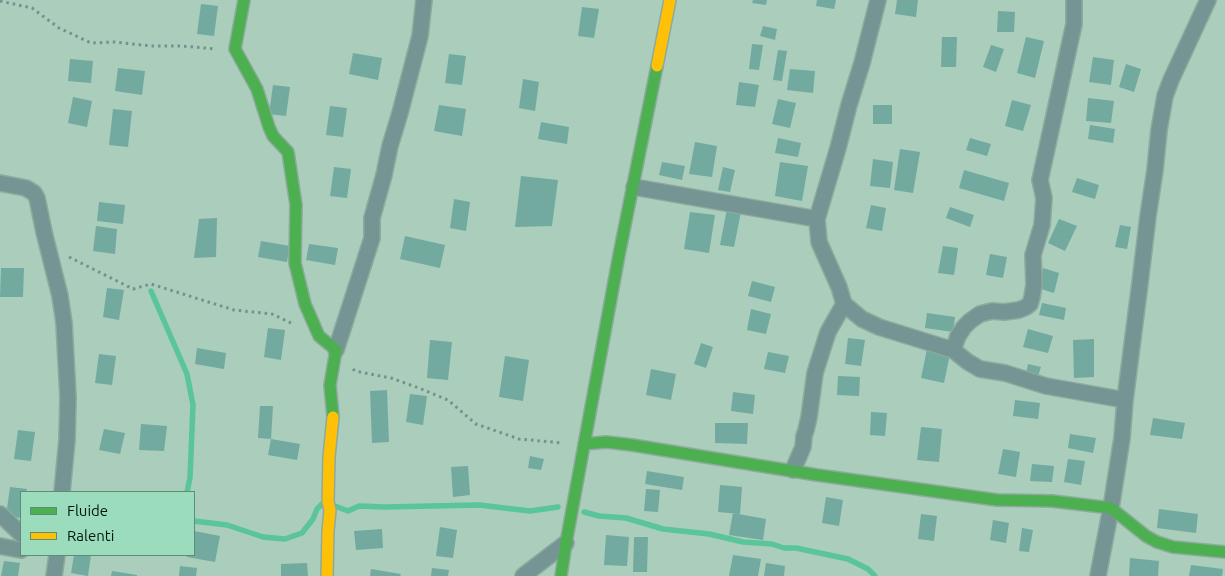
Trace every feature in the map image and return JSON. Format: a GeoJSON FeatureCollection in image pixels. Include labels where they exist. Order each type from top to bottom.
{"type":"FeatureCollection","features":[{"type":"Feature","properties":{"kind":"main road"},"geometry":{"type":"LineString","coordinates":[[244,0],[235,49],[257,89],[269,127],[288,152],[296,205],[296,263],[305,304],[319,336],[336,350],[330,385],[333,421],[329,457],[328,502],[330,510],[327,576]]}},
{"type":"Feature","properties":{"kind":"main road"},"geometry":{"type":"LineString","coordinates":[[561,576],[619,255],[670,0]]}},
{"type":"Feature","properties":{"kind":"main road"},"geometry":{"type":"LineString","coordinates":[[584,444],[606,442],[632,445],[817,475],[997,500],[1052,501],[1111,508],[1146,536],[1157,542],[1173,547],[1225,552]]}},
{"type":"Feature","properties":{"kind":"street"},"geometry":{"type":"LineString","coordinates":[[336,350],[372,238],[372,218],[420,36],[424,0]]}},
{"type":"Feature","properties":{"kind":"street"},"geometry":{"type":"LineString","coordinates":[[878,0],[817,219],[819,242],[839,287],[844,304],[862,319],[879,327],[953,350],[980,369],[1005,373],[1046,386],[1125,400]]}},
{"type":"Feature","properties":{"kind":"street"},"geometry":{"type":"LineString","coordinates":[[953,350],[958,336],[970,321],[980,314],[992,311],[1020,310],[1030,304],[1034,285],[1033,255],[1042,226],[1044,198],[1040,180],[1074,24],[1074,0]]}},
{"type":"Feature","properties":{"kind":"street"},"geometry":{"type":"LineString","coordinates":[[1098,576],[1122,438],[1125,400],[1159,130],[1165,96],[1208,0]]}},
{"type":"Feature","properties":{"kind":"street"},"geometry":{"type":"LineString","coordinates":[[0,183],[26,188],[34,193],[37,198],[60,296],[64,323],[68,396],[67,440],[62,491]]}},
{"type":"Feature","properties":{"kind":"street"},"geometry":{"type":"LineString","coordinates":[[634,187],[817,219]]}},
{"type":"Feature","properties":{"kind":"street"},"geometry":{"type":"LineString","coordinates":[[793,470],[802,447],[808,423],[815,373],[828,332],[844,304]]}},
{"type":"Feature","properties":{"kind":"street"},"geometry":{"type":"LineString","coordinates":[[0,514],[20,533]]}},
{"type":"Feature","properties":{"kind":"street"},"geometry":{"type":"LineString","coordinates":[[523,576],[566,543]]}},
{"type":"Feature","properties":{"kind":"street"},"geometry":{"type":"LineString","coordinates":[[0,546],[20,550]]}},
{"type":"Feature","properties":{"kind":"street"},"geometry":{"type":"LineString","coordinates":[[53,556],[54,576]]}},
{"type":"Feature","properties":{"kind":"path"},"geometry":{"type":"LineString","coordinates":[[0,1],[32,8],[59,28],[91,43],[116,42],[151,46],[235,49]]}},
{"type":"Feature","properties":{"kind":"path"},"geometry":{"type":"LineString","coordinates":[[48,247],[133,289],[151,284],[234,310],[272,314],[319,336]]}},
{"type":"Feature","properties":{"kind":"path"},"geometry":{"type":"LineString","coordinates":[[336,350],[355,371],[391,378],[448,400],[476,424],[519,439],[584,444]]}},
{"type":"Feature","properties":{"kind":"building"},"geometry":{"type":"Polygon","coordinates":[[[753,0],[767,0],[766,5],[752,3],[753,0]]]}},
{"type":"Feature","properties":{"kind":"building"},"geometry":{"type":"Polygon","coordinates":[[[817,0],[836,0],[834,9],[816,6],[817,0]]]}},
{"type":"Feature","properties":{"kind":"building"},"geometry":{"type":"Polygon","coordinates":[[[897,0],[918,0],[916,17],[895,14],[897,0]]]}},
{"type":"Feature","properties":{"kind":"building"},"geometry":{"type":"Polygon","coordinates":[[[201,4],[218,6],[214,36],[197,34],[201,4]]]}},
{"type":"Feature","properties":{"kind":"building"},"geometry":{"type":"Polygon","coordinates":[[[582,7],[599,9],[594,38],[578,36],[582,7]]]}},
{"type":"Feature","properties":{"kind":"building"},"geometry":{"type":"Polygon","coordinates":[[[998,11],[1015,12],[1014,32],[997,32],[998,11]]]}},
{"type":"Feature","properties":{"kind":"building"},"geometry":{"type":"Polygon","coordinates":[[[763,26],[777,29],[775,40],[760,36],[763,26]]]}},
{"type":"Feature","properties":{"kind":"building"},"geometry":{"type":"Polygon","coordinates":[[[942,37],[957,37],[956,67],[941,67],[942,37]]]}},
{"type":"Feature","properties":{"kind":"building"},"geometry":{"type":"Polygon","coordinates":[[[1026,37],[1044,41],[1035,78],[1017,73],[1026,37]]]}},
{"type":"Feature","properties":{"kind":"building"},"geometry":{"type":"Polygon","coordinates":[[[752,44],[763,45],[759,70],[749,69],[752,44]]]}},
{"type":"Feature","properties":{"kind":"building"},"geometry":{"type":"Polygon","coordinates":[[[991,45],[1004,49],[996,72],[983,67],[991,45]]]}},
{"type":"Feature","properties":{"kind":"building"},"geometry":{"type":"Polygon","coordinates":[[[778,50],[787,51],[782,81],[773,80],[778,50]]]}},
{"type":"Feature","properties":{"kind":"building"},"geometry":{"type":"Polygon","coordinates":[[[353,53],[382,58],[378,80],[349,74],[353,53]]]}},
{"type":"Feature","properties":{"kind":"building"},"geometry":{"type":"Polygon","coordinates":[[[449,54],[466,56],[462,85],[445,83],[449,54]]]}},
{"type":"Feature","properties":{"kind":"building"},"geometry":{"type":"Polygon","coordinates":[[[1093,57],[1114,60],[1111,85],[1089,82],[1093,57]]]}},
{"type":"Feature","properties":{"kind":"building"},"geometry":{"type":"Polygon","coordinates":[[[70,59],[93,61],[91,83],[68,81],[70,59]]]}},
{"type":"Feature","properties":{"kind":"building"},"geometry":{"type":"Polygon","coordinates":[[[1126,64],[1141,69],[1134,92],[1119,87],[1126,64]]]}},
{"type":"Feature","properties":{"kind":"building"},"geometry":{"type":"Polygon","coordinates":[[[118,68],[145,71],[142,95],[115,91],[118,68]]]}},
{"type":"Feature","properties":{"kind":"building"},"geometry":{"type":"Polygon","coordinates":[[[790,69],[815,71],[813,93],[787,90],[790,69]]]}},
{"type":"Feature","properties":{"kind":"building"},"geometry":{"type":"Polygon","coordinates":[[[523,79],[539,82],[535,111],[519,108],[523,79]]]}},
{"type":"Feature","properties":{"kind":"building"},"geometry":{"type":"Polygon","coordinates":[[[739,82],[759,85],[755,107],[736,105],[739,82]]]}},
{"type":"Feature","properties":{"kind":"building"},"geometry":{"type":"Polygon","coordinates":[[[273,85],[290,87],[286,116],[269,114],[273,85]]]}},
{"type":"Feature","properties":{"kind":"building"},"geometry":{"type":"Polygon","coordinates":[[[73,97],[92,101],[87,127],[68,123],[73,97]]]}},
{"type":"Feature","properties":{"kind":"building"},"geometry":{"type":"Polygon","coordinates":[[[1088,98],[1114,101],[1111,123],[1086,121],[1088,98]]]}},
{"type":"Feature","properties":{"kind":"building"},"geometry":{"type":"Polygon","coordinates":[[[778,99],[796,103],[790,128],[772,124],[778,99]]]}},
{"type":"Feature","properties":{"kind":"building"},"geometry":{"type":"Polygon","coordinates":[[[1012,100],[1031,105],[1023,131],[1005,126],[1012,100]]]}},
{"type":"Feature","properties":{"kind":"building"},"geometry":{"type":"Polygon","coordinates":[[[439,105],[466,109],[462,136],[434,131],[439,105]]]}},
{"type":"Feature","properties":{"kind":"building"},"geometry":{"type":"Polygon","coordinates":[[[873,105],[892,105],[892,124],[873,124],[873,105]]]}},
{"type":"Feature","properties":{"kind":"building"},"geometry":{"type":"Polygon","coordinates":[[[330,106],[347,108],[343,137],[326,135],[330,106]]]}},
{"type":"Feature","properties":{"kind":"building"},"geometry":{"type":"Polygon","coordinates":[[[113,109],[132,111],[128,147],[109,145],[113,109]]]}},
{"type":"Feature","properties":{"kind":"building"},"geometry":{"type":"Polygon","coordinates":[[[541,122],[569,127],[567,144],[538,139],[541,122]]]}},
{"type":"Feature","properties":{"kind":"building"},"geometry":{"type":"Polygon","coordinates":[[[1090,125],[1115,129],[1113,143],[1088,139],[1090,125]]]}},
{"type":"Feature","properties":{"kind":"building"},"geometry":{"type":"Polygon","coordinates":[[[778,138],[801,143],[798,157],[775,153],[778,138]]]}},
{"type":"Feature","properties":{"kind":"building"},"geometry":{"type":"Polygon","coordinates":[[[970,138],[991,144],[987,156],[966,150],[970,138]]]}},
{"type":"Feature","properties":{"kind":"building"},"geometry":{"type":"Polygon","coordinates":[[[695,142],[717,146],[712,177],[689,174],[695,142]]]}},
{"type":"Feature","properties":{"kind":"building"},"geometry":{"type":"Polygon","coordinates":[[[900,149],[920,152],[913,193],[894,190],[900,149]]]}},
{"type":"Feature","properties":{"kind":"building"},"geometry":{"type":"Polygon","coordinates":[[[873,159],[893,162],[890,188],[870,186],[873,159]]]}},
{"type":"Feature","properties":{"kind":"building"},"geometry":{"type":"Polygon","coordinates":[[[662,162],[685,166],[682,180],[659,175],[662,162]]]}},
{"type":"Feature","properties":{"kind":"building"},"geometry":{"type":"Polygon","coordinates":[[[780,162],[808,166],[802,201],[775,196],[780,162]]]}},
{"type":"Feature","properties":{"kind":"building"},"geometry":{"type":"Polygon","coordinates":[[[334,167],[351,169],[347,198],[330,196],[334,167]]]}},
{"type":"Feature","properties":{"kind":"building"},"geometry":{"type":"Polygon","coordinates":[[[723,167],[735,170],[730,192],[718,190],[723,167]]]}},
{"type":"Feature","properties":{"kind":"building"},"geometry":{"type":"Polygon","coordinates":[[[964,170],[1009,183],[1004,201],[959,188],[964,170]]]}},
{"type":"Feature","properties":{"kind":"building"},"geometry":{"type":"Polygon","coordinates":[[[521,176],[558,180],[552,226],[515,227],[521,176]]]}},
{"type":"Feature","properties":{"kind":"building"},"geometry":{"type":"Polygon","coordinates":[[[1077,178],[1099,185],[1095,199],[1072,192],[1077,178]]]}},
{"type":"Feature","properties":{"kind":"building"},"geometry":{"type":"Polygon","coordinates":[[[454,199],[470,202],[466,231],[450,228],[454,199]]]}},
{"type":"Feature","properties":{"kind":"building"},"geometry":{"type":"Polygon","coordinates":[[[99,202],[125,205],[123,224],[97,221],[99,202]]]}},
{"type":"Feature","properties":{"kind":"building"},"geometry":{"type":"Polygon","coordinates":[[[871,205],[886,208],[882,231],[866,228],[871,205]]]}},
{"type":"Feature","properties":{"kind":"building"},"geometry":{"type":"Polygon","coordinates":[[[950,207],[974,215],[970,227],[946,218],[950,207]]]}},
{"type":"Feature","properties":{"kind":"building"},"geometry":{"type":"Polygon","coordinates":[[[727,209],[741,212],[734,247],[720,245],[727,209]]]}},
{"type":"Feature","properties":{"kind":"building"},"geometry":{"type":"Polygon","coordinates":[[[690,212],[715,215],[709,253],[684,249],[690,212]]]}},
{"type":"Feature","properties":{"kind":"building"},"geometry":{"type":"Polygon","coordinates":[[[217,218],[216,257],[194,258],[199,219],[217,218]]]}},
{"type":"Feature","properties":{"kind":"building"},"geometry":{"type":"Polygon","coordinates":[[[1059,219],[1077,226],[1065,251],[1048,243],[1059,219]]]}},
{"type":"Feature","properties":{"kind":"building"},"geometry":{"type":"Polygon","coordinates":[[[1120,225],[1131,227],[1127,249],[1115,247],[1120,225]]]}},
{"type":"Feature","properties":{"kind":"building"},"geometry":{"type":"Polygon","coordinates":[[[96,226],[117,229],[115,254],[93,251],[96,226]]]}},
{"type":"Feature","properties":{"kind":"building"},"geometry":{"type":"Polygon","coordinates":[[[405,236],[445,245],[440,268],[400,259],[405,236]]]}},
{"type":"Feature","properties":{"kind":"building"},"geometry":{"type":"Polygon","coordinates":[[[261,241],[290,246],[287,262],[258,257],[261,241]]]}},
{"type":"Feature","properties":{"kind":"building"},"geometry":{"type":"Polygon","coordinates":[[[309,244],[338,248],[335,265],[306,260],[309,244]]]}},
{"type":"Feature","properties":{"kind":"building"},"geometry":{"type":"Polygon","coordinates":[[[943,246],[958,248],[954,275],[938,273],[943,246]]]}},
{"type":"Feature","properties":{"kind":"building"},"geometry":{"type":"Polygon","coordinates":[[[990,254],[1007,257],[1003,278],[986,275],[990,254]]]}},
{"type":"Feature","properties":{"kind":"building"},"geometry":{"type":"Polygon","coordinates":[[[1,268],[24,268],[23,297],[0,297],[1,268]]]}},
{"type":"Feature","properties":{"kind":"building"},"geometry":{"type":"Polygon","coordinates":[[[1043,268],[1059,273],[1054,293],[1038,288],[1043,268]]]}},
{"type":"Feature","properties":{"kind":"building"},"geometry":{"type":"Polygon","coordinates":[[[752,281],[775,287],[771,302],[748,296],[752,281]]]}},
{"type":"Feature","properties":{"kind":"building"},"geometry":{"type":"Polygon","coordinates":[[[107,288],[124,290],[119,320],[103,317],[107,288]]]}},
{"type":"Feature","properties":{"kind":"building"},"geometry":{"type":"Polygon","coordinates":[[[1042,303],[1066,308],[1064,320],[1039,315],[1042,303]]]}},
{"type":"Feature","properties":{"kind":"building"},"geometry":{"type":"Polygon","coordinates":[[[751,309],[771,314],[766,334],[747,330],[751,309]]]}},
{"type":"Feature","properties":{"kind":"building"},"geometry":{"type":"Polygon","coordinates":[[[927,313],[955,317],[953,332],[925,328],[927,313]]]}},
{"type":"Feature","properties":{"kind":"building"},"geometry":{"type":"Polygon","coordinates":[[[268,328],[285,330],[281,360],[264,357],[268,328]]]}},
{"type":"Feature","properties":{"kind":"building"},"geometry":{"type":"Polygon","coordinates":[[[1028,329],[1053,336],[1048,353],[1023,347],[1028,329]]]}},
{"type":"Feature","properties":{"kind":"building"},"geometry":{"type":"Polygon","coordinates":[[[848,338],[865,340],[861,366],[845,364],[848,338]]]}},
{"type":"Feature","properties":{"kind":"building"},"geometry":{"type":"Polygon","coordinates":[[[1094,339],[1094,377],[1074,378],[1073,340],[1094,339]]]}},
{"type":"Feature","properties":{"kind":"building"},"geometry":{"type":"Polygon","coordinates":[[[430,340],[452,342],[448,380],[427,378],[430,340]]]}},
{"type":"Feature","properties":{"kind":"building"},"geometry":{"type":"Polygon","coordinates":[[[701,343],[713,347],[706,368],[694,364],[701,343]]]}},
{"type":"Feature","properties":{"kind":"building"},"geometry":{"type":"Polygon","coordinates":[[[197,348],[226,353],[224,369],[195,364],[197,348]]]}},
{"type":"Feature","properties":{"kind":"building"},"geometry":{"type":"Polygon","coordinates":[[[927,349],[950,354],[944,383],[921,378],[927,349]]]}},
{"type":"Feature","properties":{"kind":"building"},"geometry":{"type":"Polygon","coordinates":[[[768,352],[789,356],[785,373],[764,369],[768,352]]]}},
{"type":"Feature","properties":{"kind":"building"},"geometry":{"type":"Polygon","coordinates":[[[99,354],[116,356],[112,385],[95,383],[99,354]]]}},
{"type":"Feature","properties":{"kind":"building"},"geometry":{"type":"Polygon","coordinates":[[[505,356],[529,360],[523,401],[499,397],[505,356]]]}},
{"type":"Feature","properties":{"kind":"building"},"geometry":{"type":"Polygon","coordinates":[[[1028,364],[1041,367],[1038,376],[1026,374],[1028,364]]]}},
{"type":"Feature","properties":{"kind":"building"},"geometry":{"type":"Polygon","coordinates":[[[651,369],[676,374],[671,400],[646,395],[651,369]]]}},
{"type":"Feature","properties":{"kind":"building"},"geometry":{"type":"Polygon","coordinates":[[[838,376],[860,377],[859,396],[837,395],[838,376]]]}},
{"type":"Feature","properties":{"kind":"building"},"geometry":{"type":"Polygon","coordinates":[[[387,390],[389,442],[372,443],[370,391],[387,390]]]}},
{"type":"Feature","properties":{"kind":"building"},"geometry":{"type":"Polygon","coordinates":[[[733,392],[755,395],[753,414],[731,411],[733,392]]]}},
{"type":"Feature","properties":{"kind":"building"},"geometry":{"type":"Polygon","coordinates":[[[410,394],[427,396],[423,425],[406,422],[410,394]]]}},
{"type":"Feature","properties":{"kind":"building"},"geometry":{"type":"Polygon","coordinates":[[[1015,400],[1040,403],[1038,419],[1013,416],[1015,400]]]}},
{"type":"Feature","properties":{"kind":"building"},"geometry":{"type":"Polygon","coordinates":[[[260,406],[273,406],[271,439],[258,438],[260,406]]]}},
{"type":"Feature","properties":{"kind":"building"},"geometry":{"type":"Polygon","coordinates":[[[871,412],[887,413],[885,436],[870,435],[871,412]]]}},
{"type":"Feature","properties":{"kind":"building"},"geometry":{"type":"Polygon","coordinates":[[[1153,418],[1185,423],[1182,439],[1150,435],[1153,418]]]}},
{"type":"Feature","properties":{"kind":"building"},"geometry":{"type":"Polygon","coordinates":[[[715,423],[748,423],[747,444],[715,443],[715,423]]]}},
{"type":"Feature","properties":{"kind":"building"},"geometry":{"type":"Polygon","coordinates":[[[141,424],[167,426],[164,451],[139,450],[141,424]]]}},
{"type":"Feature","properties":{"kind":"building"},"geometry":{"type":"Polygon","coordinates":[[[921,427],[942,429],[939,462],[917,460],[921,427]]]}},
{"type":"Feature","properties":{"kind":"building"},"geometry":{"type":"Polygon","coordinates":[[[104,429],[125,433],[120,454],[99,450],[104,429]]]}},
{"type":"Feature","properties":{"kind":"building"},"geometry":{"type":"Polygon","coordinates":[[[18,430],[35,432],[31,461],[14,459],[18,430]]]}},
{"type":"Feature","properties":{"kind":"building"},"geometry":{"type":"Polygon","coordinates":[[[1070,434],[1096,438],[1093,453],[1068,448],[1070,434]]]}},
{"type":"Feature","properties":{"kind":"building"},"geometry":{"type":"Polygon","coordinates":[[[271,439],[300,444],[297,460],[268,455],[271,439]]]}},
{"type":"Feature","properties":{"kind":"building"},"geometry":{"type":"Polygon","coordinates":[[[1003,449],[1020,452],[1016,477],[998,474],[1003,449]]]}},
{"type":"Feature","properties":{"kind":"building"},"geometry":{"type":"Polygon","coordinates":[[[530,456],[544,459],[541,470],[528,468],[530,456]]]}},
{"type":"Feature","properties":{"kind":"building"},"geometry":{"type":"Polygon","coordinates":[[[1068,459],[1085,461],[1081,485],[1064,482],[1068,459]]]}},
{"type":"Feature","properties":{"kind":"building"},"geometry":{"type":"Polygon","coordinates":[[[1032,464],[1054,466],[1052,482],[1030,481],[1032,464]]]}},
{"type":"Feature","properties":{"kind":"building"},"geometry":{"type":"Polygon","coordinates":[[[468,466],[470,495],[453,497],[451,467],[468,466]]]}},
{"type":"Feature","properties":{"kind":"building"},"geometry":{"type":"Polygon","coordinates":[[[647,471],[684,477],[682,490],[645,484],[647,471]]]}},
{"type":"Feature","properties":{"kind":"building"},"geometry":{"type":"Polygon","coordinates":[[[720,485],[742,487],[740,514],[718,512],[720,485]]]}},
{"type":"Feature","properties":{"kind":"building"},"geometry":{"type":"Polygon","coordinates":[[[10,487],[27,489],[26,491],[20,491],[20,518],[6,516],[10,487]]]}},
{"type":"Feature","properties":{"kind":"building"},"geometry":{"type":"Polygon","coordinates":[[[646,489],[660,490],[658,512],[644,511],[646,489]]]}},
{"type":"Feature","properties":{"kind":"building"},"geometry":{"type":"Polygon","coordinates":[[[826,497],[843,500],[839,526],[822,523],[826,497]]]}},
{"type":"Feature","properties":{"kind":"building"},"geometry":{"type":"Polygon","coordinates":[[[1159,509],[1198,514],[1196,533],[1157,528],[1159,509]]]}},
{"type":"Feature","properties":{"kind":"building"},"geometry":{"type":"Polygon","coordinates":[[[733,513],[766,519],[763,540],[729,535],[733,513]]]}},
{"type":"Feature","properties":{"kind":"building"},"geometry":{"type":"Polygon","coordinates":[[[921,514],[937,516],[934,541],[918,539],[921,514]]]}},
{"type":"Feature","properties":{"kind":"building"},"geometry":{"type":"Polygon","coordinates":[[[993,520],[1009,523],[1006,543],[990,540],[993,520]]]}},
{"type":"Feature","properties":{"kind":"building"},"geometry":{"type":"Polygon","coordinates":[[[440,527],[457,530],[453,558],[436,556],[440,527]]]}},
{"type":"Feature","properties":{"kind":"building"},"geometry":{"type":"Polygon","coordinates":[[[1022,528],[1033,530],[1029,552],[1019,551],[1022,528]]]}},
{"type":"Feature","properties":{"kind":"building"},"geometry":{"type":"Polygon","coordinates":[[[382,529],[383,548],[356,550],[354,531],[382,529]]]}},
{"type":"Feature","properties":{"kind":"building"},"geometry":{"type":"Polygon","coordinates":[[[195,531],[220,536],[215,562],[187,557],[195,556],[195,531]]]}},
{"type":"Feature","properties":{"kind":"building"},"geometry":{"type":"Polygon","coordinates":[[[606,535],[629,537],[627,566],[604,565],[606,535]]]}},
{"type":"Feature","properties":{"kind":"building"},"geometry":{"type":"Polygon","coordinates":[[[634,537],[648,537],[647,572],[633,572],[634,537]]]}},
{"type":"Feature","properties":{"kind":"building"},"geometry":{"type":"Polygon","coordinates":[[[733,555],[761,559],[758,576],[729,576],[733,555]]]}},
{"type":"Feature","properties":{"kind":"building"},"geometry":{"type":"Polygon","coordinates":[[[74,556],[91,556],[88,576],[71,573],[74,556]]]}},
{"type":"Feature","properties":{"kind":"building"},"geometry":{"type":"Polygon","coordinates":[[[1130,558],[1159,561],[1158,576],[1129,576],[1130,558]]]}},
{"type":"Feature","properties":{"kind":"building"},"geometry":{"type":"Polygon","coordinates":[[[4,561],[20,563],[18,576],[1,576],[4,561]]]}},
{"type":"Feature","properties":{"kind":"building"},"geometry":{"type":"Polygon","coordinates":[[[307,563],[308,576],[281,576],[281,564],[307,563]]]}},
{"type":"Feature","properties":{"kind":"building"},"geometry":{"type":"Polygon","coordinates":[[[766,563],[785,566],[784,576],[764,576],[766,563]]]}},
{"type":"Feature","properties":{"kind":"building"},"geometry":{"type":"Polygon","coordinates":[[[1191,565],[1223,569],[1222,576],[1189,576],[1191,565]]]}},
{"type":"Feature","properties":{"kind":"building"},"geometry":{"type":"Polygon","coordinates":[[[180,566],[197,568],[196,576],[179,576],[180,566]]]}},
{"type":"Feature","properties":{"kind":"building"},"geometry":{"type":"Polygon","coordinates":[[[432,568],[449,570],[448,576],[431,576],[432,568]]]}},
{"type":"Feature","properties":{"kind":"building"},"geometry":{"type":"Polygon","coordinates":[[[371,569],[401,574],[400,576],[370,576],[371,569]]]}},
{"type":"Feature","properties":{"kind":"building"},"geometry":{"type":"Polygon","coordinates":[[[112,571],[137,575],[137,576],[111,576],[112,571]]]}},
{"type":"Feature","properties":{"kind":"waterway"},"geometry":{"type":"LineString","coordinates":[[151,291],[187,374],[193,405],[190,478],[187,491]]}},
{"type":"Feature","properties":{"kind":"waterway"},"geometry":{"type":"LineString","coordinates":[[195,521],[227,525],[263,537],[285,539],[302,533],[322,504]]}},
{"type":"Feature","properties":{"kind":"waterway"},"geometry":{"type":"LineString","coordinates":[[335,506],[348,511],[359,506],[479,505],[530,511],[558,507]]}},
{"type":"Feature","properties":{"kind":"waterway"},"geometry":{"type":"LineString","coordinates":[[584,512],[599,516],[626,518],[663,529],[709,534],[743,542],[772,544],[784,548],[796,548],[848,559],[868,569],[875,576]]}},
{"type":"Feature","properties":{"kind":"traffic: fast"},"geometry":{"type":"LineString","coordinates":[[244,0],[235,49],[257,89],[273,136],[288,152],[296,205],[295,263],[305,304],[319,336],[336,350],[330,385],[333,417]]}},
{"type":"Feature","properties":{"kind":"traffic: fast"},"geometry":{"type":"LineString","coordinates":[[561,576],[619,255],[657,66]]}},
{"type":"Feature","properties":{"kind":"traffic: fast"},"geometry":{"type":"LineString","coordinates":[[584,444],[606,442],[632,445],[817,475],[997,500],[1052,501],[1111,508],[1146,536],[1157,542],[1173,547],[1225,552]]}},
{"type":"Feature","properties":{"kind":"traffic: slow"},"geometry":{"type":"LineString","coordinates":[[657,66],[670,0]]}},
{"type":"Feature","properties":{"kind":"traffic: slow"},"geometry":{"type":"LineString","coordinates":[[327,576],[330,510],[328,502],[329,457],[333,417]]}}]}
